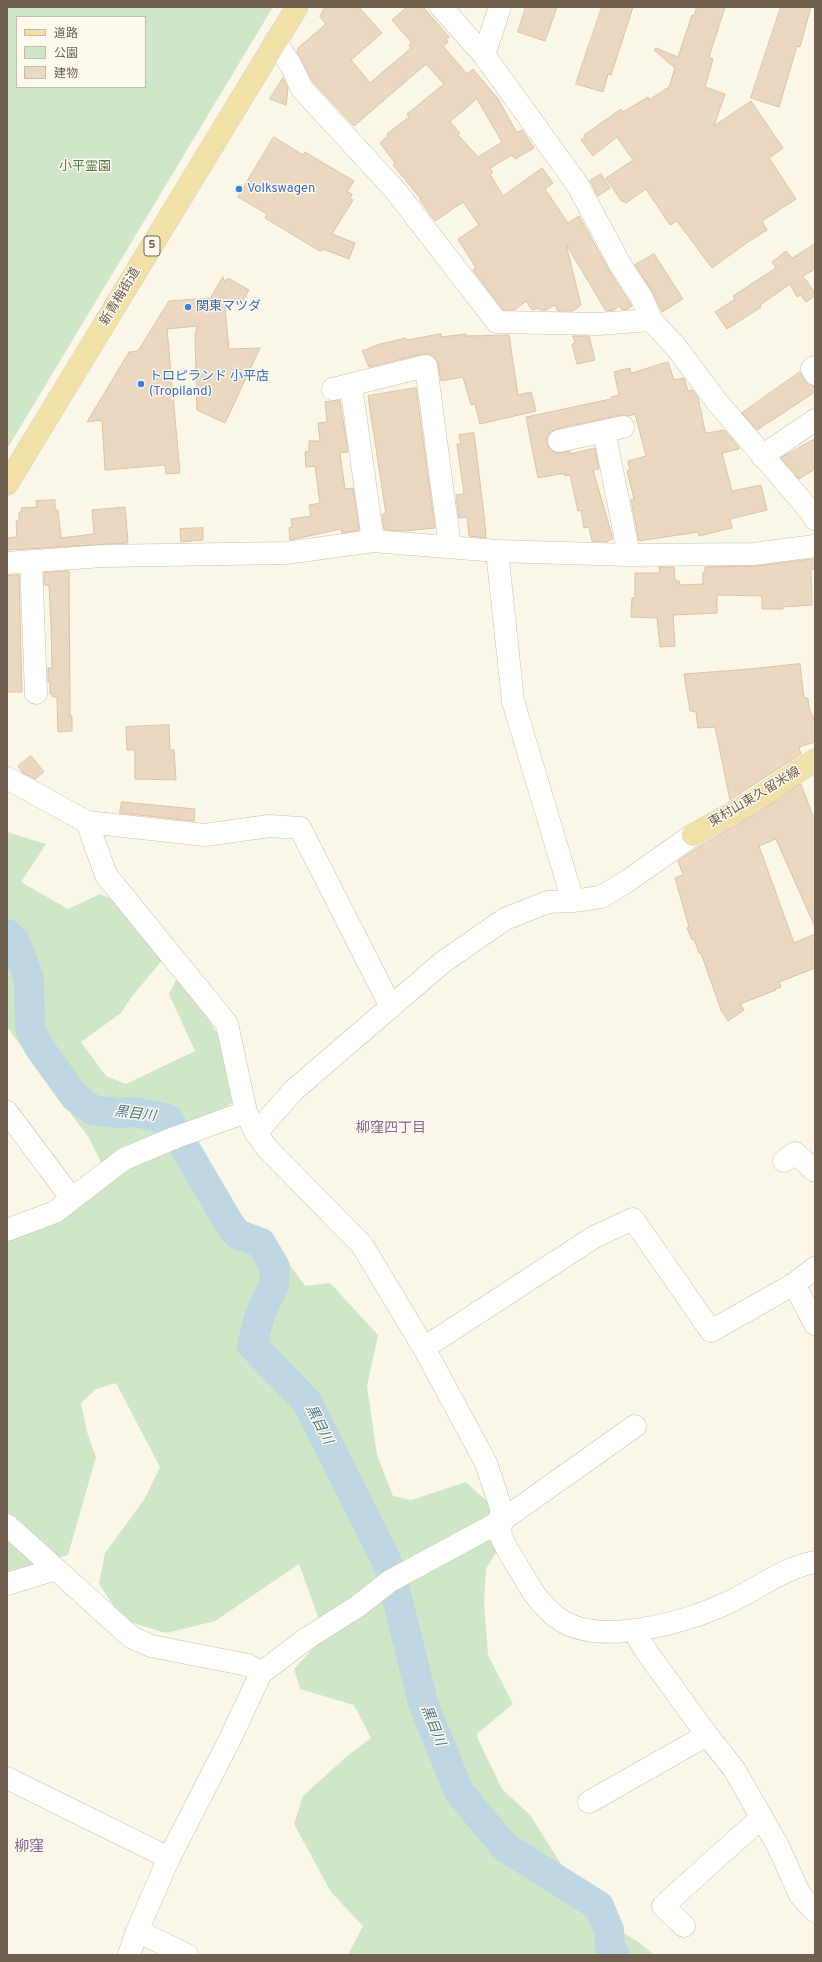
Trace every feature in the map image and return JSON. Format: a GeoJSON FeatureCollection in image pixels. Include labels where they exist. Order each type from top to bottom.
{"type":"FeatureCollection","features":[{"type":"Feature","properties":{"kind":"main road","name":"新青梅街道"},"geometry":{"type":"LineString","coordinates":[[7,484],[297,7]]}},
{"type":"Feature","properties":{"kind":"main road","name":"東村山東久留米線"},"geometry":{"type":"LineString","coordinates":[[693,835],[752,802],[815,760]]}},
{"type":"Feature","properties":{"kind":"street"},"geometry":{"type":"LineString","coordinates":[[441,7],[484,55],[577,184],[621,266],[642,298],[651,320],[676,347],[717,402],[762,456],[812,512],[815,519]]}},
{"type":"Feature","properties":{"kind":"street"},"geometry":{"type":"LineString","coordinates":[[484,55],[500,7]]}},
{"type":"Feature","properties":{"kind":"street"},"geometry":{"type":"LineString","coordinates":[[275,42],[291,65],[302,89],[395,190],[497,322],[598,324],[651,320]]}},
{"type":"Feature","properties":{"kind":"street"},"geometry":{"type":"LineString","coordinates":[[374,541],[342,387],[426,366],[450,547]]}},
{"type":"Feature","properties":{"kind":"street"},"geometry":{"type":"LineString","coordinates":[[815,367],[812,369],[815,374]]}},
{"type":"Feature","properties":{"kind":"street"},"geometry":{"type":"LineString","coordinates":[[762,456],[815,420]]}},
{"type":"Feature","properties":{"kind":"street"},"geometry":{"type":"LineString","coordinates":[[559,441],[613,429],[626,493],[629,555]]}},
{"type":"Feature","properties":{"kind":"street"},"geometry":{"type":"LineString","coordinates":[[7,563],[102,556],[286,553],[374,541],[497,551],[629,555],[754,554],[815,546]]}},
{"type":"Feature","properties":{"kind":"street"},"geometry":{"type":"LineString","coordinates":[[497,551],[513,701],[573,901]]}},
{"type":"Feature","properties":{"kind":"street"},"geometry":{"type":"LineString","coordinates":[[31,562],[36,693]]}},
{"type":"Feature","properties":{"kind":"street"},"geometry":{"type":"LineString","coordinates":[[7,778],[87,822],[204,835],[270,826],[300,828],[391,1007]]}},
{"type":"Feature","properties":{"kind":"street"},"geometry":{"type":"LineString","coordinates":[[87,822],[106,875],[227,1024],[246,1112],[256,1133],[266,1147],[362,1245],[424,1348],[486,1464],[501,1508],[502,1537],[535,1596],[556,1617],[573,1626],[592,1631],[634,1631],[653,1628],[711,1611],[777,1576],[815,1562]]}},
{"type":"Feature","properties":{"kind":"street"},"geometry":{"type":"LineString","coordinates":[[256,1133],[294,1090],[443,962],[505,919],[548,902],[573,901],[601,897],[626,882],[693,835]]}},
{"type":"Feature","properties":{"kind":"street"},"geometry":{"type":"LineString","coordinates":[[7,1112],[72,1199]]}},
{"type":"Feature","properties":{"kind":"street"},"geometry":{"type":"LineString","coordinates":[[7,1230],[55,1212],[124,1159],[177,1137],[246,1112]]}},
{"type":"Feature","properties":{"kind":"street"},"geometry":{"type":"LineString","coordinates":[[784,1161],[795,1153],[815,1171]]}},
{"type":"Feature","properties":{"kind":"street"},"geometry":{"type":"LineString","coordinates":[[424,1348],[594,1237],[633,1219],[711,1331],[794,1284],[815,1268]]}},
{"type":"Feature","properties":{"kind":"street"},"geometry":{"type":"LineString","coordinates":[[794,1284],[815,1324]]}},
{"type":"Feature","properties":{"kind":"street"},"geometry":{"type":"LineString","coordinates":[[129,1955],[137,1931],[169,1858],[229,1742],[241,1712],[261,1673],[306,1639],[358,1606],[394,1578],[501,1521],[635,1426]]}},
{"type":"Feature","properties":{"kind":"street"},"geometry":{"type":"LineString","coordinates":[[7,1525],[131,1637],[150,1646],[248,1665],[261,1673]]}},
{"type":"Feature","properties":{"kind":"street"},"geometry":{"type":"LineString","coordinates":[[7,1584],[56,1569]]}},
{"type":"Feature","properties":{"kind":"street"},"geometry":{"type":"LineString","coordinates":[[634,1631],[646,1651],[707,1735],[734,1769],[778,1846],[800,1895],[815,1912]]}},
{"type":"Feature","properties":{"kind":"street"},"geometry":{"type":"LineString","coordinates":[[589,1802],[707,1735]]}},
{"type":"Feature","properties":{"kind":"street"},"geometry":{"type":"LineString","coordinates":[[7,1778],[169,1858]]}},
{"type":"Feature","properties":{"kind":"street"},"geometry":{"type":"LineString","coordinates":[[684,1926],[657,1899],[762,1818]]}},
{"type":"Feature","properties":{"kind":"street"},"geometry":{"type":"LineString","coordinates":[[137,1931],[187,1955]]}},
{"type":"Feature","properties":{"kind":"green space","name":"小平霊園"},"geometry":{"type":"Polygon","coordinates":[[[7,7],[273,7],[7,449],[7,7]]]}},
{"type":"Feature","properties":{"kind":"green space"},"geometry":{"type":"Polygon","coordinates":[[[7,832],[46,844],[21,882],[68,909],[100,894],[116,901],[164,958],[130,999],[121,1013],[81,1042],[106,1076],[126,1084],[195,1051],[169,994],[178,976],[195,998],[222,1041],[235,1102],[191,1124],[194,1140],[241,1226],[278,1248],[305,1286],[330,1283],[378,1335],[367,1386],[377,1455],[393,1496],[411,1500],[466,1482],[491,1505],[498,1549],[486,1569],[484,1602],[488,1655],[513,1704],[478,1733],[477,1737],[502,1789],[530,1815],[592,1913],[640,1943],[654,1955],[348,1955],[363,1926],[331,1892],[294,1824],[303,1796],[346,1757],[371,1738],[354,1705],[300,1689],[294,1669],[325,1636],[299,1564],[215,1621],[166,1633],[123,1620],[99,1584],[105,1553],[144,1500],[160,1467],[116,1383],[96,1389],[81,1403],[87,1432],[96,1457],[68,1555],[7,1573],[7,1240],[43,1229],[110,1181],[89,1138],[7,1027],[7,832]]]}},
{"type":"Feature","properties":{"kind":"building"},"geometry":{"type":"Polygon","coordinates":[[[325,7],[359,7],[382,33],[351,60],[370,83],[411,48],[409,45],[412,43],[392,20],[407,7],[423,7],[449,37],[446,39],[448,42],[443,46],[467,74],[473,69],[498,99],[517,133],[522,130],[534,148],[515,159],[512,155],[490,168],[493,172],[490,174],[503,196],[542,168],[553,183],[545,189],[568,223],[579,216],[610,272],[632,306],[628,309],[622,310],[620,306],[614,310],[606,311],[566,244],[581,305],[573,311],[558,311],[555,305],[546,310],[540,310],[539,308],[532,310],[526,301],[515,310],[503,310],[473,270],[476,268],[458,239],[479,225],[463,202],[435,221],[420,200],[421,199],[393,165],[395,163],[380,143],[388,136],[387,134],[409,117],[407,114],[444,84],[426,64],[354,126],[313,82],[297,52],[298,48],[326,24],[320,17],[325,7]],[[477,99],[450,122],[460,133],[458,135],[478,157],[502,142],[477,99]]]}},
{"type":"Feature","properties":{"kind":"building"},"geometry":{"type":"Polygon","coordinates":[[[526,7],[557,7],[545,41],[518,32],[526,7]]]}},
{"type":"Feature","properties":{"kind":"building"},"geometry":{"type":"Polygon","coordinates":[[[602,7],[633,7],[611,75],[608,74],[603,92],[576,84],[602,7]]]}},
{"type":"Feature","properties":{"kind":"building"},"geometry":{"type":"Polygon","coordinates":[[[697,7],[725,7],[709,57],[713,59],[705,87],[725,94],[714,126],[751,101],[783,148],[769,158],[796,199],[762,221],[767,230],[712,268],[677,221],[670,225],[646,189],[626,203],[624,201],[622,202],[606,178],[633,160],[617,137],[593,156],[581,140],[585,137],[584,135],[621,109],[623,112],[648,97],[649,100],[669,87],[675,68],[654,50],[656,48],[678,57],[692,15],[694,16],[697,7]]]}},
{"type":"Feature","properties":{"kind":"building"},"geometry":{"type":"Polygon","coordinates":[[[781,7],[811,7],[800,47],[797,46],[779,107],[751,98],[781,7]]]}},
{"type":"Feature","properties":{"kind":"building"},"geometry":{"type":"Polygon","coordinates":[[[283,78],[288,89],[286,105],[270,99],[283,78]]]}},
{"type":"Feature","properties":{"kind":"building"},"geometry":{"type":"Polygon","coordinates":[[[274,137],[303,155],[305,152],[354,181],[347,192],[352,194],[350,198],[353,200],[332,234],[355,243],[349,259],[323,249],[322,251],[318,250],[265,218],[267,214],[238,197],[274,137]]]}},
{"type":"Feature","properties":{"kind":"building"},"geometry":{"type":"Polygon","coordinates":[[[601,174],[610,188],[598,196],[590,181],[601,174]]]}},
{"type":"Feature","properties":{"kind":"building"},"geometry":{"type":"Polygon","coordinates":[[[815,244],[815,269],[803,276],[815,293],[815,296],[806,302],[801,295],[797,297],[790,284],[760,305],[761,307],[727,329],[715,312],[735,299],[733,296],[776,268],[772,262],[786,251],[792,258],[815,244]]]}},
{"type":"Feature","properties":{"kind":"building"},"geometry":{"type":"Polygon","coordinates":[[[654,254],[683,299],[662,312],[652,291],[635,265],[654,254]]]}},
{"type":"Feature","properties":{"kind":"building"},"geometry":{"type":"Polygon","coordinates":[[[223,277],[225,282],[228,278],[249,290],[240,306],[224,297],[229,349],[260,348],[225,423],[197,410],[195,336],[197,326],[167,329],[180,473],[166,474],[165,465],[105,470],[102,420],[87,422],[129,352],[138,351],[169,301],[210,298],[223,277]]]}},
{"type":"Feature","properties":{"kind":"building"},"geometry":{"type":"Polygon","coordinates":[[[441,334],[441,337],[466,334],[466,336],[509,335],[518,395],[531,392],[536,411],[480,424],[475,404],[471,405],[463,377],[441,381],[438,364],[435,358],[430,354],[423,354],[369,367],[362,351],[380,344],[406,338],[406,340],[441,334]]]}},
{"type":"Feature","properties":{"kind":"building"},"geometry":{"type":"Polygon","coordinates":[[[573,336],[589,336],[595,360],[577,364],[572,344],[575,343],[573,336]]]}},
{"type":"Feature","properties":{"kind":"building"},"geometry":{"type":"Polygon","coordinates":[[[668,362],[674,380],[684,378],[688,391],[692,390],[698,397],[705,431],[707,433],[724,430],[738,446],[739,449],[722,453],[732,491],[761,485],[767,510],[730,519],[732,528],[699,536],[698,532],[639,541],[631,500],[634,499],[627,471],[630,470],[628,461],[646,456],[635,414],[628,416],[620,415],[556,429],[550,432],[547,438],[547,444],[550,449],[556,453],[570,451],[570,454],[595,448],[599,469],[593,470],[613,539],[608,540],[608,542],[592,541],[589,527],[584,528],[581,510],[578,511],[570,475],[565,476],[565,474],[560,474],[538,478],[526,417],[611,399],[611,397],[619,395],[614,372],[630,368],[631,373],[668,362]]]}},
{"type":"Feature","properties":{"kind":"building"},"geometry":{"type":"Polygon","coordinates":[[[800,372],[805,381],[814,386],[815,392],[757,430],[742,413],[800,372]]]}},
{"type":"Feature","properties":{"kind":"building"},"geometry":{"type":"Polygon","coordinates":[[[416,388],[435,528],[404,531],[388,530],[384,529],[382,514],[386,514],[368,396],[416,388]]]}},
{"type":"Feature","properties":{"kind":"building"},"geometry":{"type":"Polygon","coordinates":[[[340,401],[348,452],[340,453],[345,489],[353,488],[359,530],[342,533],[341,529],[290,540],[289,528],[292,527],[291,519],[311,516],[309,505],[320,503],[315,466],[306,467],[305,452],[309,451],[309,441],[320,441],[318,423],[327,422],[325,402],[340,401]]]}},
{"type":"Feature","properties":{"kind":"building"},"geometry":{"type":"Polygon","coordinates":[[[474,433],[486,538],[469,536],[467,517],[459,518],[456,495],[464,494],[457,444],[461,444],[459,435],[474,433]]]}},
{"type":"Feature","properties":{"kind":"building"},"geometry":{"type":"Polygon","coordinates":[[[815,439],[815,469],[799,479],[781,458],[815,439]]]}},
{"type":"Feature","properties":{"kind":"building"},"geometry":{"type":"Polygon","coordinates":[[[55,500],[55,510],[58,510],[61,538],[94,534],[92,510],[125,507],[128,543],[8,550],[7,538],[17,537],[16,521],[19,520],[19,512],[22,512],[21,508],[37,507],[36,501],[55,500]]]}},
{"type":"Feature","properties":{"kind":"building"},"geometry":{"type":"Polygon","coordinates":[[[203,528],[203,540],[181,542],[180,529],[203,528]]]}},
{"type":"Feature","properties":{"kind":"building"},"geometry":{"type":"Polygon","coordinates":[[[815,559],[815,569],[811,569],[812,605],[783,607],[783,609],[762,609],[762,596],[717,595],[717,613],[673,615],[675,646],[660,647],[657,618],[631,617],[632,598],[635,598],[635,573],[660,573],[659,567],[674,567],[675,581],[679,581],[680,585],[703,584],[703,572],[705,572],[705,567],[756,566],[815,559]]]}},
{"type":"Feature","properties":{"kind":"building"},"geometry":{"type":"Polygon","coordinates":[[[69,571],[70,716],[72,716],[72,731],[58,732],[57,697],[52,697],[52,694],[50,694],[50,682],[48,682],[48,668],[52,668],[51,626],[49,585],[44,585],[44,573],[69,571]]]}},
{"type":"Feature","properties":{"kind":"building"},"geometry":{"type":"Polygon","coordinates":[[[7,575],[19,575],[22,692],[7,692],[7,575]]]}},
{"type":"Feature","properties":{"kind":"building"},"geometry":{"type":"Polygon","coordinates":[[[800,664],[804,698],[808,698],[809,708],[815,722],[815,742],[799,747],[801,754],[730,800],[715,727],[698,728],[696,712],[690,711],[684,674],[800,664]]]}},
{"type":"Feature","properties":{"kind":"building"},"geometry":{"type":"Polygon","coordinates":[[[169,725],[170,750],[174,750],[176,780],[135,779],[135,750],[127,750],[126,727],[169,725]]]}},
{"type":"Feature","properties":{"kind":"building"},"geometry":{"type":"Polygon","coordinates":[[[31,756],[44,772],[35,779],[23,773],[18,766],[31,756]]]}},
{"type":"Feature","properties":{"kind":"building"},"geometry":{"type":"Polygon","coordinates":[[[801,784],[815,821],[815,927],[776,839],[759,846],[794,943],[815,934],[815,968],[779,982],[781,987],[775,989],[776,990],[740,1004],[744,1010],[728,1021],[721,1010],[701,953],[699,953],[694,939],[692,940],[687,928],[689,927],[675,878],[683,875],[678,861],[700,846],[759,812],[801,784]]]}},
{"type":"Feature","properties":{"kind":"building"},"geometry":{"type":"Polygon","coordinates":[[[122,802],[195,809],[194,821],[120,813],[122,802]]]}},
{"type":"Feature","properties":{"kind":"waterway","name":"黒目川"},"geometry":{"type":"LineString","coordinates":[[7,934],[15,941],[29,979],[30,1028],[39,1047],[75,1097],[93,1110],[117,1113],[134,1112],[168,1119],[229,1223],[237,1234],[261,1243],[275,1267],[274,1285],[260,1315],[252,1345],[307,1402],[389,1566],[423,1703],[459,1792],[505,1847],[599,1906],[609,1930],[610,1951],[615,1955]]}},
{"type":"Feature","properties":{"kind":"place","name":"Volkswagen"},"geometry":{"type":"Point","coordinates":[239,189]}},
{"type":"Feature","properties":{"kind":"place","name":"関東マツダ"},"geometry":{"type":"Point","coordinates":[188,307]}},
{"type":"Feature","properties":{"kind":"place","name":"トロピランド 小平店 (Tropiland)"},"geometry":{"type":"Point","coordinates":[141,384]}},
{"type":"Feature","properties":{"kind":"district","name":"柳窪四丁目"},"geometry":{"type":"Point","coordinates":[391,1129]}},
{"type":"Feature","properties":{"kind":"district","name":"柳窪"},"geometry":{"type":"Point","coordinates":[29,1848]}}]}
